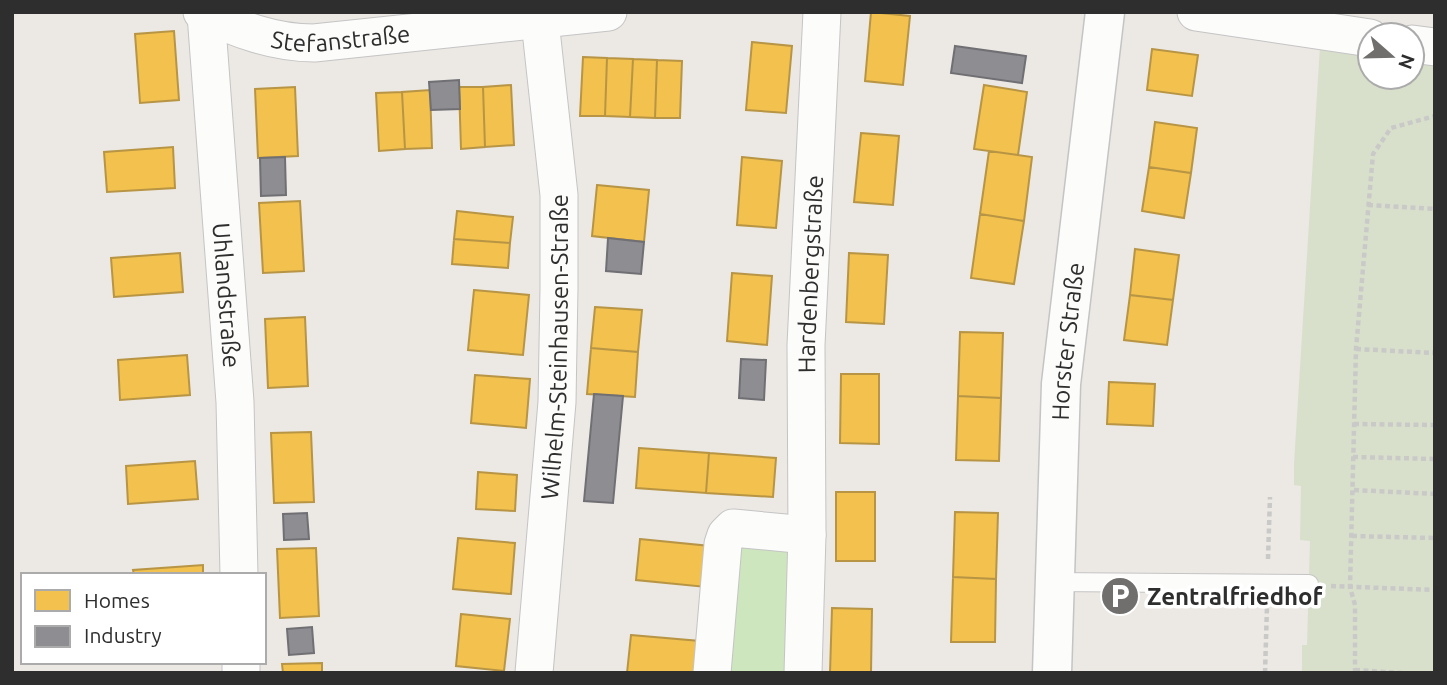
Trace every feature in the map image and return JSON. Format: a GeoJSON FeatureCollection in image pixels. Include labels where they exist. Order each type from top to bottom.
{"type":"FeatureCollection","features":[{"type":"Feature","properties":{"kind":"street","name":"Stefanstraße"},"geometry":{"type":"LineString","coordinates":[[204,13],[265,37],[290,43],[314,43],[608,12]]}},
{"type":"Feature","properties":{"kind":"street","name":"Hardenbergstraße"},"geometry":{"type":"LineString","coordinates":[[803,673],[807,535],[806,345],[822,12]]}},
{"type":"Feature","properties":{"kind":"street","name":"Horster Straße"},"geometry":{"type":"LineString","coordinates":[[1052,673],[1061,384],[1105,12]]}},
{"type":"Feature","properties":{"kind":"street"},"geometry":{"type":"LineString","coordinates":[[1196,12],[1356,36]]}},
{"type":"Feature","properties":{"kind":"street","name":"Uhlandstraße"},"geometry":{"type":"LineString","coordinates":[[204,13],[235,402],[239,573]]}},
{"type":"Feature","properties":{"kind":"street","name":"Wilhelm-Steinhausen-Straße"},"geometry":{"type":"LineString","coordinates":[[534,673],[557,401],[559,288],[559,195],[540,21]]}},
{"type":"Feature","properties":{"kind":"street"},"geometry":{"type":"LineString","coordinates":[[712,673],[726,535],[733,528],[745,527],[807,535]]}},
{"type":"Feature","properties":{"kind":"lane"},"geometry":{"type":"LineString","coordinates":[[1053,582],[1309,584]]}},
{"type":"Feature","properties":{"kind":"path"},"geometry":{"type":"LineString","coordinates":[[1402,673],[1355,671],[1355,605],[1350,587],[1356,349],[1373,154],[1391,128],[1435,116]]}},
{"type":"Feature","properties":{"kind":"path"},"geometry":{"type":"LineString","coordinates":[[1368,205],[1435,209]]}},
{"type":"Feature","properties":{"kind":"path"},"geometry":{"type":"LineString","coordinates":[[1356,349],[1435,353]]}},
{"type":"Feature","properties":{"kind":"path"},"geometry":{"type":"LineString","coordinates":[[1354,424],[1435,425]]}},
{"type":"Feature","properties":{"kind":"path"},"geometry":{"type":"LineString","coordinates":[[1353,457],[1435,459]]}},
{"type":"Feature","properties":{"kind":"path"},"geometry":{"type":"LineString","coordinates":[[1354,490],[1435,494]]}},
{"type":"Feature","properties":{"kind":"path"},"geometry":{"type":"LineString","coordinates":[[1352,536],[1435,538]]}},
{"type":"Feature","properties":{"kind":"path"},"geometry":{"type":"LineString","coordinates":[[1309,584],[1435,590]]}},
{"type":"Feature","properties":{"kind":"green space"},"geometry":{"type":"Polygon","coordinates":[[[1320,46],[1356,52],[1356,91],[1426,91],[1426,64],[1435,65],[1435,673],[1302,673],[1302,645],[1307,645],[1310,541],[1300,540],[1301,486],[1294,485],[1320,46]]]}},
{"type":"Feature","properties":{"kind":"green space"},"geometry":{"type":"Polygon","coordinates":[[[754,543],[789,550],[790,673],[727,673],[737,557],[742,548],[754,543]]]}},
{"type":"Feature","properties":{"kind":"building: Homes"},"geometry":{"type":"Polygon","coordinates":[[[871,12],[910,16],[903,85],[865,81],[871,12]]]}},
{"type":"Feature","properties":{"kind":"building: Homes"},"geometry":{"type":"Polygon","coordinates":[[[174,31],[179,100],[140,103],[135,34],[174,31]]]}},
{"type":"Feature","properties":{"kind":"building: Homes"},"geometry":{"type":"Polygon","coordinates":[[[752,42],[792,46],[786,113],[746,110],[752,42]]]}},
{"type":"Feature","properties":{"kind":"building: Homes"},"geometry":{"type":"Polygon","coordinates":[[[1152,49],[1198,55],[1192,96],[1147,90],[1152,49]]]}},
{"type":"Feature","properties":{"kind":"building: Homes"},"geometry":{"type":"Polygon","coordinates":[[[583,57],[607,58],[605,116],[580,116],[583,57]]]}},
{"type":"Feature","properties":{"kind":"building: Homes"},"geometry":{"type":"Polygon","coordinates":[[[607,58],[633,59],[630,117],[605,116],[607,58]]]}},
{"type":"Feature","properties":{"kind":"building: Homes"},"geometry":{"type":"Polygon","coordinates":[[[633,59],[657,60],[655,118],[630,117],[633,59]]]}},
{"type":"Feature","properties":{"kind":"building: Homes"},"geometry":{"type":"Polygon","coordinates":[[[657,60],[682,61],[680,118],[655,118],[657,60]]]}},
{"type":"Feature","properties":{"kind":"building: Homes"},"geometry":{"type":"Polygon","coordinates":[[[511,85],[514,145],[485,147],[483,87],[511,85]]]}},
{"type":"Feature","properties":{"kind":"building: Homes"},"geometry":{"type":"Polygon","coordinates":[[[984,85],[1027,92],[1018,155],[974,149],[984,85]]]}},
{"type":"Feature","properties":{"kind":"building: Homes"},"geometry":{"type":"Polygon","coordinates":[[[295,87],[298,156],[258,158],[255,89],[295,87]]]}},
{"type":"Feature","properties":{"kind":"building: Homes"},"geometry":{"type":"Polygon","coordinates":[[[459,87],[483,87],[485,147],[461,149],[459,87]]]}},
{"type":"Feature","properties":{"kind":"building: Homes"},"geometry":{"type":"Polygon","coordinates":[[[430,90],[432,148],[405,149],[402,92],[430,90]]]}},
{"type":"Feature","properties":{"kind":"building: Homes"},"geometry":{"type":"Polygon","coordinates":[[[402,92],[405,149],[379,151],[376,93],[402,92]]]}},
{"type":"Feature","properties":{"kind":"building: Homes"},"geometry":{"type":"Polygon","coordinates":[[[1155,122],[1197,128],[1191,173],[1149,167],[1155,122]]]}},
{"type":"Feature","properties":{"kind":"building: Homes"},"geometry":{"type":"Polygon","coordinates":[[[861,133],[899,136],[893,205],[854,202],[861,133]]]}},
{"type":"Feature","properties":{"kind":"building: Homes"},"geometry":{"type":"Polygon","coordinates":[[[173,147],[175,188],[107,192],[104,152],[173,147]]]}},
{"type":"Feature","properties":{"kind":"building: Homes"},"geometry":{"type":"Polygon","coordinates":[[[989,151],[1032,157],[1024,221],[980,214],[989,151]]]}},
{"type":"Feature","properties":{"kind":"building: Homes"},"geometry":{"type":"Polygon","coordinates":[[[742,157],[782,161],[776,228],[737,225],[742,157]]]}},
{"type":"Feature","properties":{"kind":"building: Homes"},"geometry":{"type":"Polygon","coordinates":[[[1149,167],[1191,173],[1184,218],[1142,211],[1149,167]]]}},
{"type":"Feature","properties":{"kind":"building: Homes"},"geometry":{"type":"Polygon","coordinates":[[[597,185],[649,190],[644,242],[592,236],[597,185]]]}},
{"type":"Feature","properties":{"kind":"building: Homes"},"geometry":{"type":"Polygon","coordinates":[[[300,201],[304,271],[263,273],[259,203],[300,201]]]}},
{"type":"Feature","properties":{"kind":"building: Homes"},"geometry":{"type":"Polygon","coordinates":[[[457,211],[513,217],[510,243],[454,239],[457,211]]]}},
{"type":"Feature","properties":{"kind":"building: Homes"},"geometry":{"type":"Polygon","coordinates":[[[980,214],[1024,221],[1014,284],[971,278],[980,214]]]}},
{"type":"Feature","properties":{"kind":"building: Homes"},"geometry":{"type":"Polygon","coordinates":[[[454,239],[510,243],[508,268],[452,264],[454,239]]]}},
{"type":"Feature","properties":{"kind":"building: Homes"},"geometry":{"type":"Polygon","coordinates":[[[1135,249],[1179,255],[1173,300],[1130,295],[1135,249]]]}},
{"type":"Feature","properties":{"kind":"building: Homes"},"geometry":{"type":"Polygon","coordinates":[[[180,253],[183,292],[114,297],[111,258],[180,253]]]}},
{"type":"Feature","properties":{"kind":"building: Homes"},"geometry":{"type":"Polygon","coordinates":[[[849,253],[888,255],[884,324],[846,322],[849,253]]]}},
{"type":"Feature","properties":{"kind":"building: Homes"},"geometry":{"type":"Polygon","coordinates":[[[732,273],[772,276],[767,345],[727,341],[732,273]]]}},
{"type":"Feature","properties":{"kind":"building: Homes"},"geometry":{"type":"Polygon","coordinates":[[[474,290],[529,295],[523,355],[468,350],[474,290]]]}},
{"type":"Feature","properties":{"kind":"building: Homes"},"geometry":{"type":"Polygon","coordinates":[[[1130,295],[1173,300],[1167,345],[1124,340],[1130,295]]]}},
{"type":"Feature","properties":{"kind":"building: Homes"},"geometry":{"type":"Polygon","coordinates":[[[595,307],[642,310],[638,352],[591,348],[595,307]]]}},
{"type":"Feature","properties":{"kind":"building: Homes"},"geometry":{"type":"Polygon","coordinates":[[[305,317],[308,386],[268,388],[265,319],[305,317]]]}},
{"type":"Feature","properties":{"kind":"building: Homes"},"geometry":{"type":"Polygon","coordinates":[[[960,332],[1003,333],[1001,398],[958,396],[960,332]]]}},
{"type":"Feature","properties":{"kind":"building: Homes"},"geometry":{"type":"Polygon","coordinates":[[[591,348],[638,352],[635,397],[587,394],[591,348]]]}},
{"type":"Feature","properties":{"kind":"building: Homes"},"geometry":{"type":"Polygon","coordinates":[[[187,355],[190,395],[120,400],[118,360],[187,355]]]}},
{"type":"Feature","properties":{"kind":"building: Homes"},"geometry":{"type":"Polygon","coordinates":[[[841,374],[879,374],[879,444],[840,443],[841,374]]]}},
{"type":"Feature","properties":{"kind":"building: Homes"},"geometry":{"type":"Polygon","coordinates":[[[475,375],[530,379],[526,428],[471,423],[475,375]]]}},
{"type":"Feature","properties":{"kind":"building: Homes"},"geometry":{"type":"Polygon","coordinates":[[[1109,382],[1155,384],[1153,426],[1107,424],[1109,382]]]}},
{"type":"Feature","properties":{"kind":"building: Homes"},"geometry":{"type":"Polygon","coordinates":[[[958,396],[1001,398],[999,461],[956,460],[958,396]]]}},
{"type":"Feature","properties":{"kind":"building: Homes"},"geometry":{"type":"Polygon","coordinates":[[[311,432],[314,502],[274,503],[271,433],[311,432]]]}},
{"type":"Feature","properties":{"kind":"building: Homes"},"geometry":{"type":"Polygon","coordinates":[[[639,448],[709,453],[706,493],[636,488],[639,448]]]}},
{"type":"Feature","properties":{"kind":"building: Homes"},"geometry":{"type":"Polygon","coordinates":[[[709,453],[776,458],[773,497],[706,493],[709,453]]]}},
{"type":"Feature","properties":{"kind":"building: Homes"},"geometry":{"type":"Polygon","coordinates":[[[195,461],[198,499],[128,504],[126,466],[195,461]]]}},
{"type":"Feature","properties":{"kind":"building: Homes"},"geometry":{"type":"Polygon","coordinates":[[[478,472],[517,475],[515,511],[476,509],[478,472]]]}},
{"type":"Feature","properties":{"kind":"building: Homes"},"geometry":{"type":"Polygon","coordinates":[[[836,492],[875,492],[875,561],[836,561],[836,492]]]}},
{"type":"Feature","properties":{"kind":"building: Homes"},"geometry":{"type":"Polygon","coordinates":[[[955,512],[998,513],[996,579],[953,577],[955,512]]]}},
{"type":"Feature","properties":{"kind":"building: Homes"},"geometry":{"type":"Polygon","coordinates":[[[458,538],[515,543],[511,594],[453,589],[458,538]]]}},
{"type":"Feature","properties":{"kind":"building: Homes"},"geometry":{"type":"Polygon","coordinates":[[[640,539],[710,546],[706,587],[636,580],[640,539]]]}},
{"type":"Feature","properties":{"kind":"building: Homes"},"geometry":{"type":"Polygon","coordinates":[[[316,548],[319,616],[280,618],[277,549],[316,548]]]}},
{"type":"Feature","properties":{"kind":"building: Homes"},"geometry":{"type":"Polygon","coordinates":[[[203,565],[203,573],[134,573],[133,570],[203,565]]]}},
{"type":"Feature","properties":{"kind":"building: Homes"},"geometry":{"type":"Polygon","coordinates":[[[953,577],[996,579],[995,642],[951,642],[953,577]]]}},
{"type":"Feature","properties":{"kind":"building: Homes"},"geometry":{"type":"Polygon","coordinates":[[[832,608],[872,609],[871,673],[830,673],[832,608]]]}},
{"type":"Feature","properties":{"kind":"building: Homes"},"geometry":{"type":"Polygon","coordinates":[[[461,614],[510,619],[504,671],[456,666],[461,614]]]}},
{"type":"Feature","properties":{"kind":"building: Homes"},"geometry":{"type":"Polygon","coordinates":[[[631,635],[700,641],[697,673],[627,673],[631,635]]]}},
{"type":"Feature","properties":{"kind":"building: Homes"},"geometry":{"type":"Polygon","coordinates":[[[322,663],[322,673],[283,673],[282,664],[322,663]]]}},
{"type":"Feature","properties":{"kind":"building: Industry"},"geometry":{"type":"Polygon","coordinates":[[[955,46],[1026,56],[1022,83],[951,73],[955,46]]]}},
{"type":"Feature","properties":{"kind":"building: Industry"},"geometry":{"type":"Polygon","coordinates":[[[459,80],[460,109],[431,110],[429,82],[459,80]]]}},
{"type":"Feature","properties":{"kind":"building: Industry"},"geometry":{"type":"Polygon","coordinates":[[[285,157],[286,195],[261,196],[260,158],[285,157]]]}},
{"type":"Feature","properties":{"kind":"building: Industry"},"geometry":{"type":"Polygon","coordinates":[[[608,238],[644,242],[641,274],[606,271],[608,238]]]}},
{"type":"Feature","properties":{"kind":"building: Industry"},"geometry":{"type":"Polygon","coordinates":[[[741,359],[766,360],[764,400],[739,398],[741,359]]]}},
{"type":"Feature","properties":{"kind":"building: Industry"},"geometry":{"type":"Polygon","coordinates":[[[594,394],[623,396],[613,503],[584,501],[594,394]]]}},
{"type":"Feature","properties":{"kind":"building: Industry"},"geometry":{"type":"Polygon","coordinates":[[[307,513],[309,539],[284,540],[283,514],[307,513]]]}},
{"type":"Feature","properties":{"kind":"building: Industry"},"geometry":{"type":"Polygon","coordinates":[[[312,627],[314,653],[289,655],[287,629],[312,627]]]}},
{"type":"Feature","properties":{"kind":"place","name":"Zentralfriedhof"},"geometry":{"type":"Point","coordinates":[1120,596]}}]}
